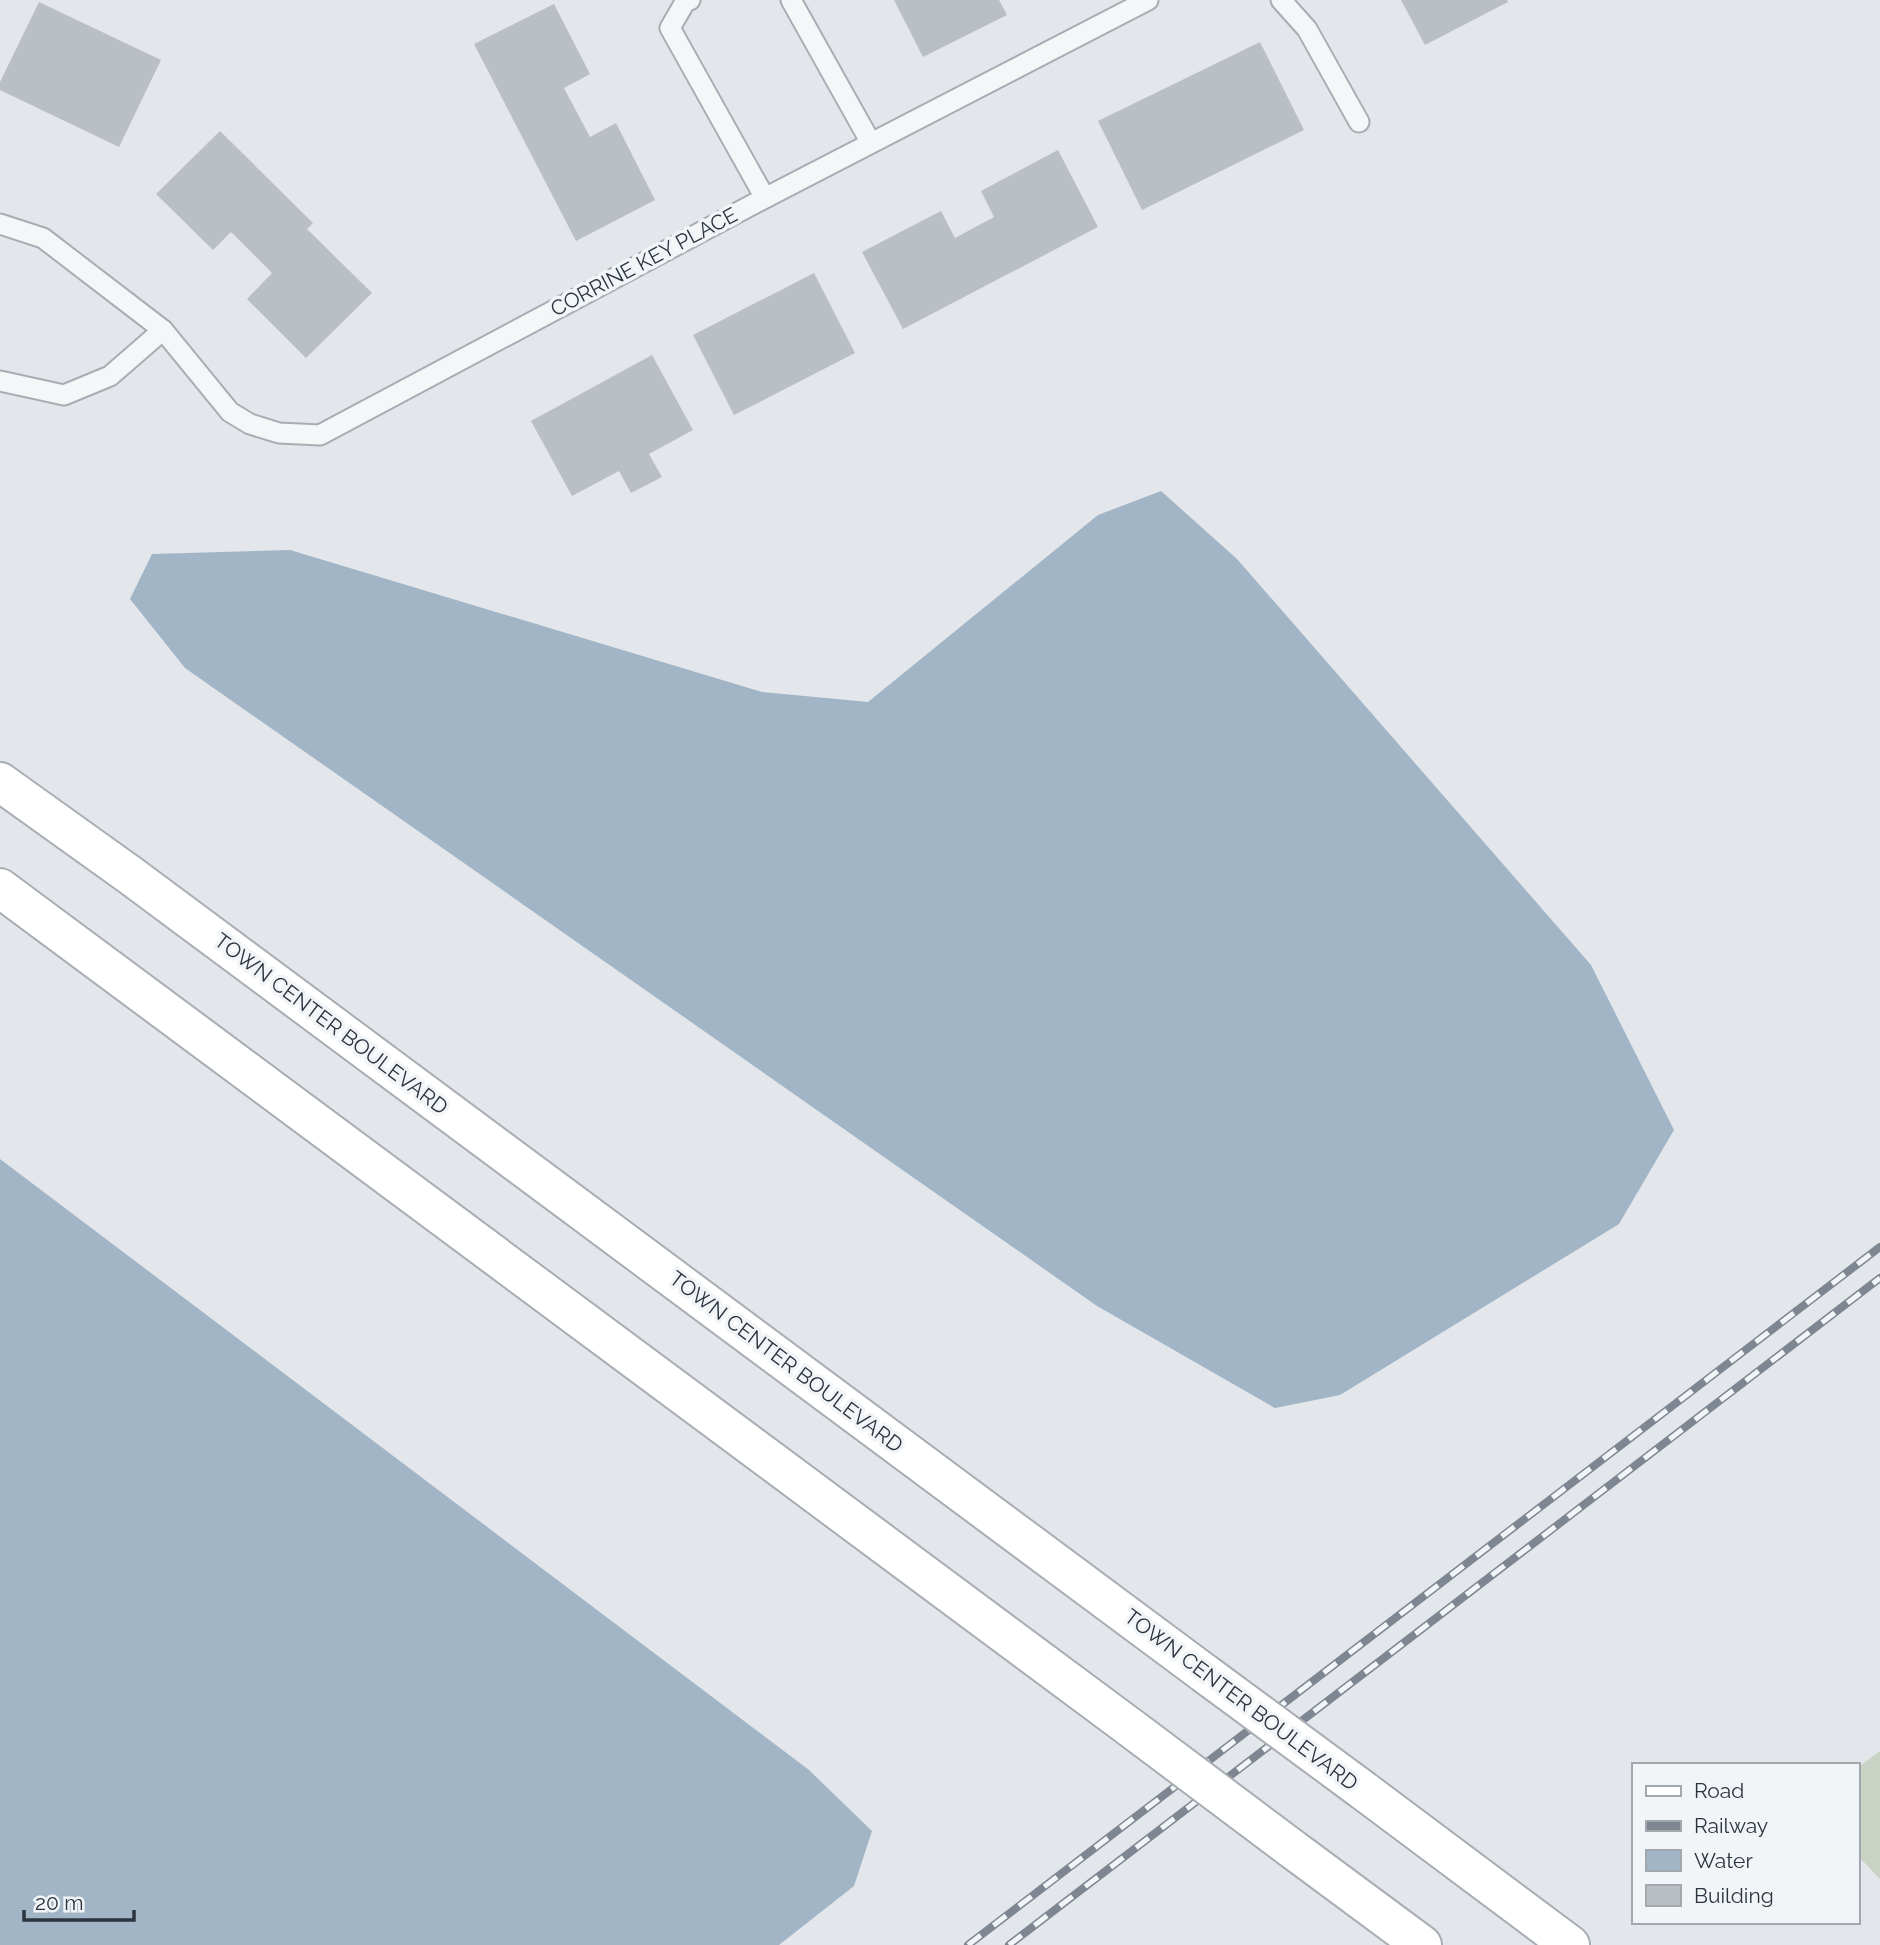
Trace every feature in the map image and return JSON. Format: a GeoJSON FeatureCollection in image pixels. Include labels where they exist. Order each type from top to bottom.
{"type":"FeatureCollection","features":[{"type":"Feature","properties":{"kind":"main road","name":"TOWN CENTER BOULEVARD"},"geometry":{"type":"LineString","coordinates":[[0,782],[130,875],[1570,1945]]}},
{"type":"Feature","properties":{"kind":"main road"},"geometry":{"type":"LineString","coordinates":[[0,888],[1422,1945]]}},
{"type":"Feature","properties":{"kind":"lane"},"geometry":{"type":"LineString","coordinates":[[690,0],[685,2],[670,28],[765,198]]}},
{"type":"Feature","properties":{"kind":"lane"},"geometry":{"type":"LineString","coordinates":[[791,0],[871,143]]}},
{"type":"Feature","properties":{"kind":"lane","name":"CORRINE KEY PLACE"},"geometry":{"type":"LineString","coordinates":[[0,224],[43,238],[163,330],[230,412],[250,424],[279,433],[320,435],[765,198],[1148,0]]}},
{"type":"Feature","properties":{"kind":"lane"},"geometry":{"type":"LineString","coordinates":[[1281,0],[1307,29],[1359,122]]}},
{"type":"Feature","properties":{"kind":"lane"},"geometry":{"type":"LineString","coordinates":[[0,381],[64,395],[110,376],[163,330]]}},
{"type":"Feature","properties":{"kind":"green space"},"geometry":{"type":"Polygon","coordinates":[[[1880,1751],[1880,1879],[1859,1857],[1859,1767],[1880,1751]]]}},
{"type":"Feature","properties":{"kind":"water"},"geometry":{"type":"Polygon","coordinates":[[[1161,491],[1237,559],[1591,965],[1674,1130],[1619,1224],[1340,1395],[1275,1408],[1097,1306],[185,668],[130,599],[152,554],[290,550],[762,692],[868,702],[1098,515],[1161,491]]]}},
{"type":"Feature","properties":{"kind":"water"},"geometry":{"type":"Polygon","coordinates":[[[0,1159],[809,1770],[872,1831],[854,1886],[779,1945],[0,1945],[0,1159]]]}},
{"type":"Feature","properties":{"kind":"building"},"geometry":{"type":"Polygon","coordinates":[[[894,0],[999,0],[1007,15],[923,57],[894,0]]]}},
{"type":"Feature","properties":{"kind":"building"},"geometry":{"type":"Polygon","coordinates":[[[1401,0],[1507,0],[1508,2],[1425,45],[1401,0]]]}},
{"type":"Feature","properties":{"kind":"building"},"geometry":{"type":"Polygon","coordinates":[[[39,2],[161,60],[119,147],[0,90],[0,82],[39,2]]]}},
{"type":"Feature","properties":{"kind":"building"},"geometry":{"type":"Polygon","coordinates":[[[554,4],[590,74],[564,88],[590,137],[616,123],[655,200],[576,241],[474,44],[554,4]]]}},
{"type":"Feature","properties":{"kind":"building"},"geometry":{"type":"Polygon","coordinates":[[[1260,42],[1304,130],[1142,210],[1098,121],[1260,42]]]}},
{"type":"Feature","properties":{"kind":"building"},"geometry":{"type":"Polygon","coordinates":[[[220,131],[313,223],[307,229],[372,293],[306,358],[247,299],[272,273],[231,232],[213,250],[156,194],[220,131]]]}},
{"type":"Feature","properties":{"kind":"building"},"geometry":{"type":"Polygon","coordinates":[[[1058,150],[1098,227],[903,329],[862,252],[941,211],[955,238],[994,217],[981,191],[1058,150]]]}},
{"type":"Feature","properties":{"kind":"building"},"geometry":{"type":"Polygon","coordinates":[[[814,273],[855,353],[734,415],[693,335],[814,273]]]}},
{"type":"Feature","properties":{"kind":"building"},"geometry":{"type":"Polygon","coordinates":[[[652,355],[693,430],[649,454],[662,477],[631,493],[619,471],[572,496],[531,421],[652,355]]]}},
{"type":"Feature","properties":{"kind":"railway"},"geometry":{"type":"LineString","coordinates":[[968,1945],[1880,1247]]}},
{"type":"Feature","properties":{"kind":"railway"},"geometry":{"type":"LineString","coordinates":[[1009,1945],[1880,1278]]}}]}
